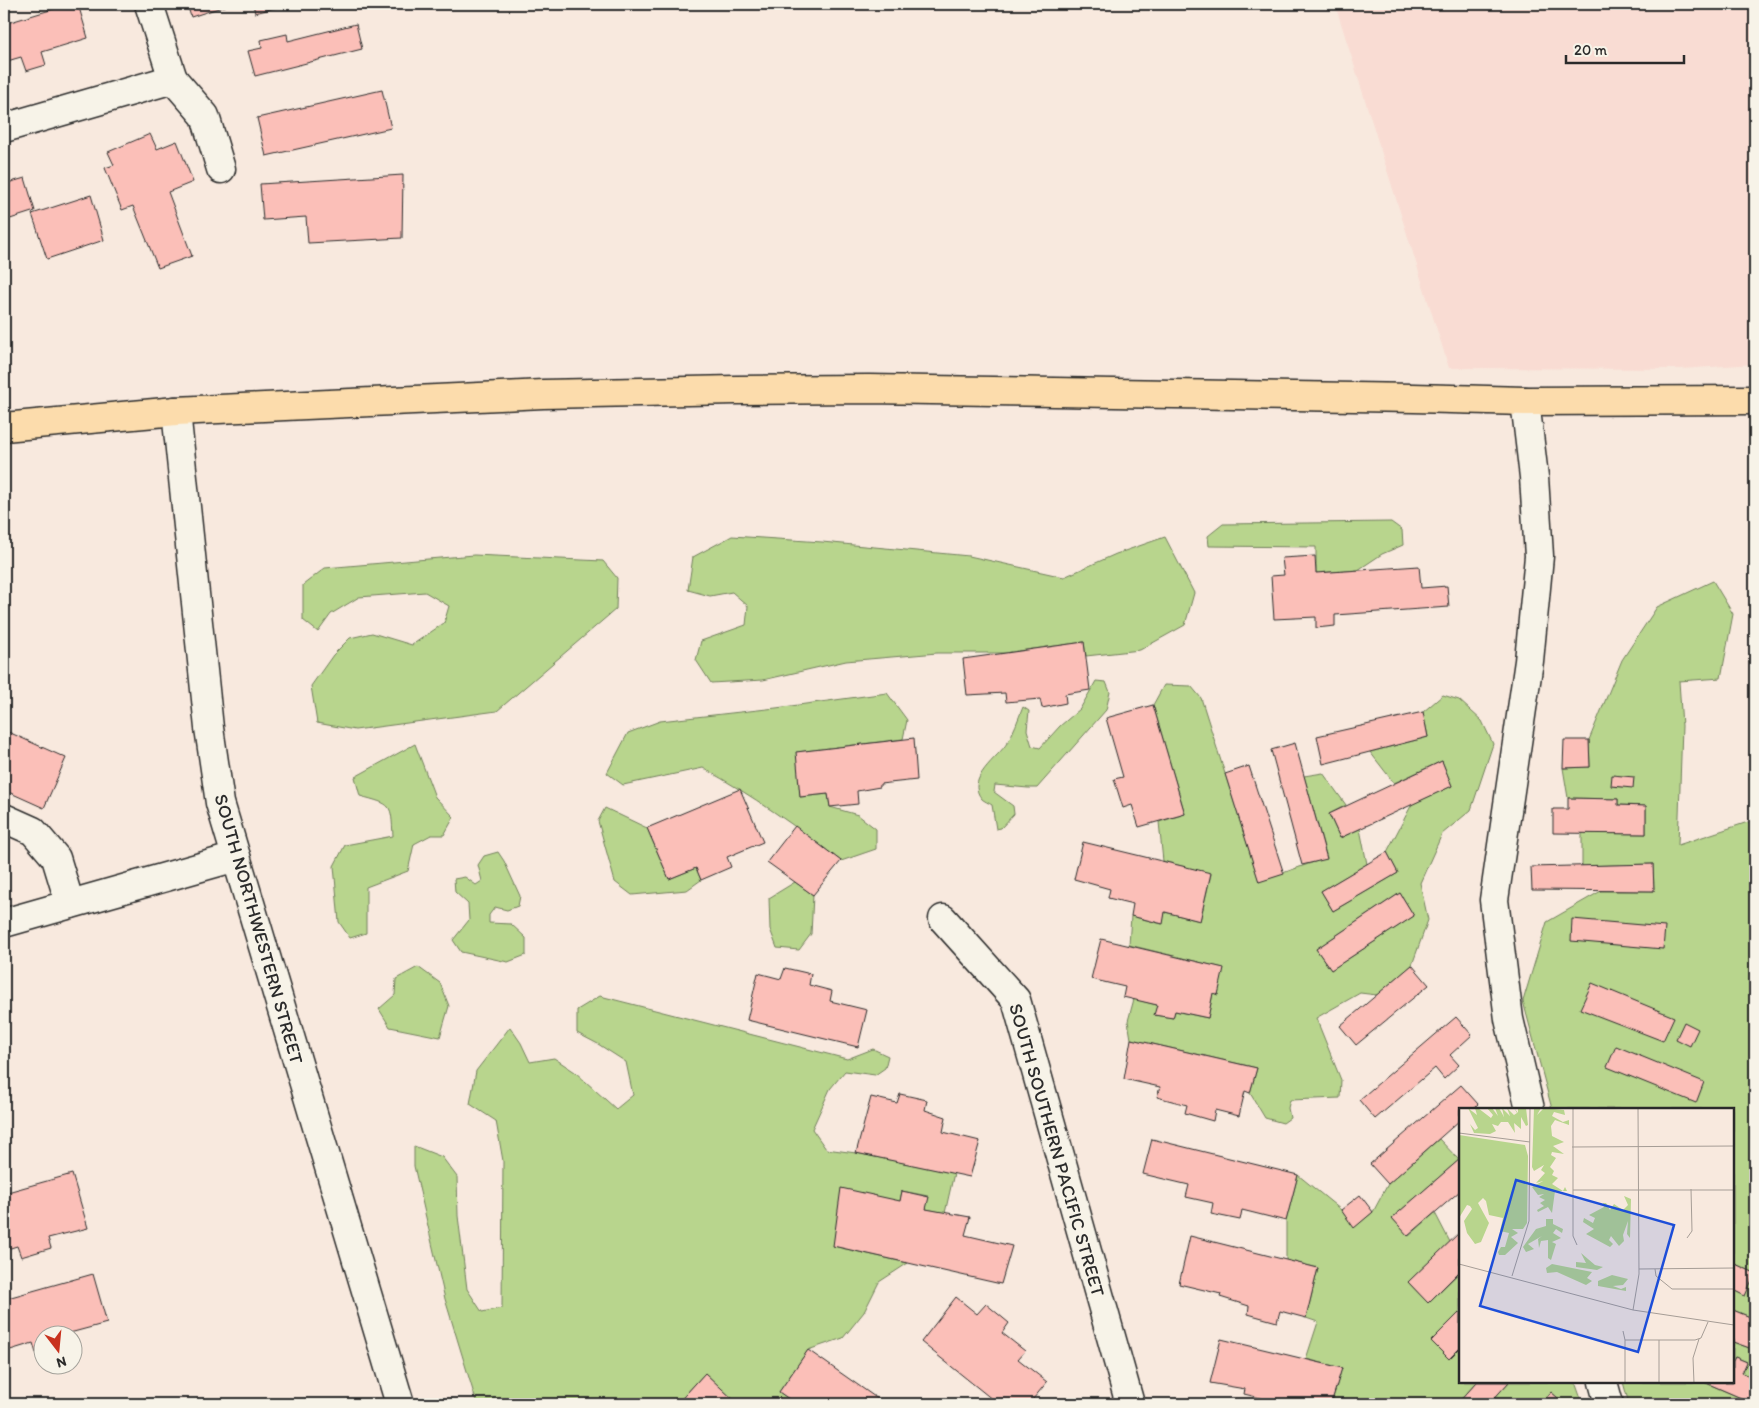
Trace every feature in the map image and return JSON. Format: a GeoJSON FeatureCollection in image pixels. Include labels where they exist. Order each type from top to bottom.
{"type":"FeatureCollection","features":[{"type":"Feature","properties":{"kind":"main road"},"geometry":{"type":"LineString","coordinates":[[4,427],[176,411],[543,394],[869,389],[1404,397],[1525,401],[1755,400]]}},
{"type":"Feature","properties":{"kind":"street"},"geometry":{"type":"LineString","coordinates":[[149,4],[173,79],[205,116],[221,169]]}},
{"type":"Feature","properties":{"kind":"street"},"geometry":{"type":"LineString","coordinates":[[4,128],[173,79]]}},
{"type":"Feature","properties":{"kind":"street"},"geometry":{"type":"LineString","coordinates":[[1525,401],[1534,477],[1539,556],[1529,661],[1494,900],[1509,1019],[1530,1108]]}},
{"type":"Feature","properties":{"kind":"street","name":"SOUTH NORTHWESTERN STREET"},"geometry":{"type":"LineString","coordinates":[[176,411],[209,728],[220,803],[400,1404]]}},
{"type":"Feature","properties":{"kind":"street"},"geometry":{"type":"LineString","coordinates":[[4,818],[33,831],[56,858],[70,904]]}},
{"type":"Feature","properties":{"kind":"street"},"geometry":{"type":"LineString","coordinates":[[4,923],[236,856]]}},
{"type":"Feature","properties":{"kind":"street","name":"SOUTH SOUTHERN PACIFIC STREET"},"geometry":{"type":"LineString","coordinates":[[943,919],[1016,1000],[1130,1404]]}},
{"type":"Feature","properties":{"kind":"street"},"geometry":{"type":"LineString","coordinates":[[1603,1383],[1610,1404]]}},
{"type":"Feature","properties":{"kind":"shaded area"},"geometry":{"type":"Polygon","coordinates":[[[1335,4],[1755,4],[1755,364],[1681,369],[1449,368],[1335,4]]]}},
{"type":"Feature","properties":{"kind":"green space"},"geometry":{"type":"Polygon","coordinates":[[[1391,522],[1402,530],[1403,545],[1382,554],[1358,570],[1316,573],[1316,547],[1209,546],[1208,536],[1223,524],[1391,522]]]}},
{"type":"Feature","properties":{"kind":"green space"},"geometry":{"type":"Polygon","coordinates":[[[732,536],[822,542],[969,556],[1064,577],[1116,554],[1165,537],[1194,593],[1185,625],[1140,650],[1086,656],[1084,642],[1005,653],[937,653],[846,661],[763,680],[711,683],[696,660],[701,641],[746,625],[748,606],[732,592],[710,596],[688,590],[693,557],[732,536]]]}},
{"type":"Feature","properties":{"kind":"green space"},"geometry":{"type":"Polygon","coordinates":[[[474,555],[603,561],[617,578],[616,609],[497,711],[355,730],[317,723],[311,686],[333,655],[350,638],[372,633],[412,645],[444,623],[449,606],[425,592],[359,597],[331,614],[318,632],[303,620],[303,585],[325,568],[474,555]]]}},
{"type":"Feature","properties":{"kind":"green space"},"geometry":{"type":"Polygon","coordinates":[[[1713,581],[1733,614],[1721,678],[1679,681],[1682,726],[1678,845],[1748,822],[1755,826],[1755,1273],[1734,1263],[1734,1108],[1552,1108],[1523,1001],[1547,922],[1601,891],[1654,891],[1653,864],[1582,866],[1582,833],[1646,834],[1646,806],[1618,805],[1618,799],[1568,798],[1563,768],[1590,767],[1589,740],[1622,660],[1657,607],[1713,581]]]}},
{"type":"Feature","properties":{"kind":"green space"},"geometry":{"type":"Polygon","coordinates":[[[1096,681],[1106,682],[1110,692],[1106,710],[1037,788],[995,785],[994,792],[1013,806],[1014,814],[1001,828],[996,829],[992,805],[982,799],[977,784],[985,769],[1007,743],[1023,707],[1029,711],[1027,730],[1032,746],[1040,748],[1060,726],[1080,709],[1096,681]]]}},
{"type":"Feature","properties":{"kind":"green space"},"geometry":{"type":"Polygon","coordinates":[[[1164,685],[1191,686],[1201,698],[1259,881],[1327,858],[1304,776],[1323,773],[1346,805],[1329,814],[1340,838],[1360,829],[1367,864],[1321,891],[1333,911],[1398,873],[1387,852],[1412,804],[1452,786],[1442,761],[1394,783],[1370,752],[1428,737],[1423,712],[1443,695],[1459,700],[1482,721],[1493,744],[1471,810],[1442,834],[1420,883],[1428,920],[1412,965],[1377,995],[1360,993],[1316,1018],[1341,1080],[1340,1098],[1290,1100],[1288,1108],[1290,1118],[1283,1123],[1265,1118],[1250,1093],[1257,1068],[1131,1039],[1128,1021],[1134,999],[1157,1005],[1155,1015],[1173,1018],[1175,1011],[1208,1018],[1213,993],[1218,994],[1223,968],[1129,945],[1131,916],[1162,924],[1165,912],[1200,921],[1211,874],[1163,861],[1159,822],[1185,814],[1153,705],[1164,685]],[[1400,893],[1316,949],[1331,970],[1414,916],[1400,893]]]}},
{"type":"Feature","properties":{"kind":"green space"},"geometry":{"type":"Polygon","coordinates":[[[887,693],[907,720],[903,739],[797,752],[800,797],[828,794],[830,807],[858,815],[876,829],[876,849],[841,861],[774,812],[703,768],[623,785],[607,773],[628,733],[660,721],[887,693]]]}},
{"type":"Feature","properties":{"kind":"green space"},"geometry":{"type":"Polygon","coordinates":[[[415,744],[435,797],[454,817],[444,835],[431,835],[414,844],[408,871],[366,887],[366,933],[350,938],[339,922],[334,866],[345,845],[393,836],[392,817],[388,807],[379,801],[360,796],[355,777],[415,744]]]}},
{"type":"Feature","properties":{"kind":"green space"},"geometry":{"type":"Polygon","coordinates":[[[605,808],[647,828],[669,879],[696,868],[701,880],[687,890],[632,895],[615,882],[598,821],[605,808]]]}},
{"type":"Feature","properties":{"kind":"green space"},"geometry":{"type":"Polygon","coordinates":[[[498,852],[520,896],[518,906],[507,910],[495,907],[489,915],[489,923],[511,924],[526,938],[526,955],[508,962],[461,952],[453,940],[469,920],[468,904],[455,892],[454,879],[465,877],[476,885],[482,881],[478,865],[484,856],[498,852]]]}},
{"type":"Feature","properties":{"kind":"green space"},"geometry":{"type":"Polygon","coordinates":[[[795,882],[813,895],[811,934],[799,950],[777,948],[770,929],[769,898],[795,882]]]}},
{"type":"Feature","properties":{"kind":"green space"},"geometry":{"type":"Polygon","coordinates":[[[418,967],[440,983],[449,1006],[440,1037],[390,1027],[379,1009],[395,995],[396,979],[418,967]]]}},
{"type":"Feature","properties":{"kind":"green space"},"geometry":{"type":"Polygon","coordinates":[[[600,996],[847,1059],[873,1049],[888,1056],[885,1068],[875,1075],[845,1071],[830,1089],[812,1129],[826,1149],[856,1153],[954,1173],[945,1213],[926,1209],[928,1196],[902,1191],[900,1201],[833,1246],[908,1263],[879,1282],[864,1312],[843,1338],[808,1350],[779,1392],[796,1404],[738,1404],[705,1373],[677,1404],[477,1404],[445,1299],[414,1166],[414,1146],[442,1157],[457,1177],[458,1216],[467,1289],[482,1312],[502,1308],[503,1161],[496,1121],[470,1104],[476,1071],[510,1027],[521,1043],[530,1062],[554,1058],[575,1072],[616,1109],[633,1095],[626,1062],[577,1033],[577,1010],[600,996]]]}},
{"type":"Feature","properties":{"kind":"green space"},"geometry":{"type":"Polygon","coordinates":[[[1439,1139],[1459,1160],[1392,1218],[1409,1236],[1435,1213],[1450,1242],[1408,1282],[1428,1303],[1459,1273],[1459,1313],[1431,1341],[1449,1359],[1459,1349],[1459,1383],[1476,1383],[1457,1404],[1331,1404],[1342,1368],[1306,1359],[1318,1322],[1306,1318],[1318,1268],[1286,1260],[1286,1221],[1298,1175],[1341,1210],[1354,1227],[1373,1212],[1388,1184],[1439,1139]]]}},
{"type":"Feature","properties":{"kind":"green space"},"geometry":{"type":"Polygon","coordinates":[[[1755,1274],[1755,1319],[1734,1310],[1734,1290],[1745,1295],[1755,1274]]]}},
{"type":"Feature","properties":{"kind":"green space"},"geometry":{"type":"Polygon","coordinates":[[[1734,1342],[1755,1350],[1755,1379],[1742,1373],[1747,1362],[1735,1357],[1734,1359],[1734,1342]]]}},
{"type":"Feature","properties":{"kind":"green space"},"geometry":{"type":"Polygon","coordinates":[[[1508,1383],[1575,1383],[1581,1399],[1575,1404],[1565,1404],[1551,1392],[1541,1404],[1489,1404],[1508,1383]]]}},
{"type":"Feature","properties":{"kind":"green space"},"geometry":{"type":"Polygon","coordinates":[[[1623,1383],[1706,1383],[1755,1404],[1629,1404],[1623,1383]]]}},
{"type":"Feature","properties":{"kind":"building"},"geometry":{"type":"Polygon","coordinates":[[[70,4],[78,4],[88,38],[42,52],[46,65],[26,71],[21,57],[4,62],[4,24],[70,4]]]}},
{"type":"Feature","properties":{"kind":"building"},"geometry":{"type":"Polygon","coordinates":[[[187,4],[227,4],[228,5],[191,17],[187,4]]]}},
{"type":"Feature","properties":{"kind":"building"},"geometry":{"type":"Polygon","coordinates":[[[253,4],[290,4],[255,13],[253,4]]]}},
{"type":"Feature","properties":{"kind":"building"},"geometry":{"type":"Polygon","coordinates":[[[356,24],[362,49],[255,76],[248,51],[262,48],[261,40],[287,34],[288,41],[356,24]]]}},
{"type":"Feature","properties":{"kind":"building"},"geometry":{"type":"Polygon","coordinates":[[[382,90],[391,128],[266,156],[257,118],[382,90]]]}},
{"type":"Feature","properties":{"kind":"building"},"geometry":{"type":"Polygon","coordinates":[[[150,134],[157,149],[177,141],[193,182],[168,192],[192,256],[158,268],[133,206],[122,210],[105,168],[114,165],[108,152],[150,134]]]}},
{"type":"Feature","properties":{"kind":"building"},"geometry":{"type":"Polygon","coordinates":[[[403,175],[402,238],[308,243],[306,217],[263,220],[260,184],[403,175]]]}},
{"type":"Feature","properties":{"kind":"building"},"geometry":{"type":"Polygon","coordinates":[[[25,178],[35,211],[4,221],[4,184],[25,178]]]}},
{"type":"Feature","properties":{"kind":"building"},"geometry":{"type":"Polygon","coordinates":[[[91,195],[104,240],[47,259],[32,214],[91,195]]]}},
{"type":"Feature","properties":{"kind":"building"},"geometry":{"type":"Polygon","coordinates":[[[1315,556],[1316,573],[1419,566],[1421,588],[1447,586],[1449,607],[1335,615],[1335,626],[1316,628],[1316,617],[1274,619],[1271,576],[1284,575],[1282,558],[1315,556]]]}},
{"type":"Feature","properties":{"kind":"building"},"geometry":{"type":"Polygon","coordinates":[[[1084,642],[1090,690],[1065,694],[1066,703],[1042,708],[1040,699],[1006,702],[1005,693],[967,695],[963,659],[1084,642]]]}},
{"type":"Feature","properties":{"kind":"building"},"geometry":{"type":"Polygon","coordinates":[[[1153,705],[1185,814],[1139,827],[1132,805],[1123,808],[1114,779],[1123,777],[1106,718],[1153,705]]]}},
{"type":"Feature","properties":{"kind":"building"},"geometry":{"type":"Polygon","coordinates":[[[1423,712],[1428,737],[1323,764],[1317,736],[1423,712]]]}},
{"type":"Feature","properties":{"kind":"building"},"geometry":{"type":"Polygon","coordinates":[[[4,730],[66,758],[44,808],[4,790],[4,730]]]}},
{"type":"Feature","properties":{"kind":"building"},"geometry":{"type":"Polygon","coordinates":[[[914,738],[917,780],[880,784],[880,787],[857,791],[858,804],[830,807],[828,794],[800,797],[796,752],[914,738]]]}},
{"type":"Feature","properties":{"kind":"building"},"geometry":{"type":"Polygon","coordinates":[[[1564,740],[1589,740],[1590,767],[1563,768],[1564,740]]]}},
{"type":"Feature","properties":{"kind":"building"},"geometry":{"type":"Polygon","coordinates":[[[1295,743],[1327,859],[1302,865],[1271,750],[1295,743]]]}},
{"type":"Feature","properties":{"kind":"building"},"geometry":{"type":"Polygon","coordinates":[[[1442,761],[1452,786],[1340,838],[1329,814],[1442,761]]]}},
{"type":"Feature","properties":{"kind":"building"},"geometry":{"type":"Polygon","coordinates":[[[1249,766],[1284,874],[1259,882],[1225,774],[1249,766]]]}},
{"type":"Feature","properties":{"kind":"building"},"geometry":{"type":"Polygon","coordinates":[[[1612,775],[1634,777],[1633,788],[1611,786],[1612,775]]]}},
{"type":"Feature","properties":{"kind":"building"},"geometry":{"type":"Polygon","coordinates":[[[740,789],[763,842],[727,857],[731,867],[701,880],[696,868],[669,879],[647,828],[740,789]]]}},
{"type":"Feature","properties":{"kind":"building"},"geometry":{"type":"Polygon","coordinates":[[[1568,798],[1618,799],[1618,805],[1646,806],[1646,834],[1553,833],[1553,809],[1568,809],[1568,798]]]}},
{"type":"Feature","properties":{"kind":"building"},"geometry":{"type":"Polygon","coordinates":[[[795,826],[841,861],[813,895],[767,862],[795,826]]]}},
{"type":"Feature","properties":{"kind":"building"},"geometry":{"type":"Polygon","coordinates":[[[1083,842],[1211,873],[1200,921],[1165,912],[1163,924],[1131,916],[1133,904],[1108,898],[1110,889],[1074,879],[1083,842]]]}},
{"type":"Feature","properties":{"kind":"building"},"geometry":{"type":"Polygon","coordinates":[[[1387,852],[1398,873],[1333,911],[1321,891],[1387,852]]]}},
{"type":"Feature","properties":{"kind":"building"},"geometry":{"type":"Polygon","coordinates":[[[1653,864],[1654,891],[1532,890],[1531,867],[1653,864]]]}},
{"type":"Feature","properties":{"kind":"building"},"geometry":{"type":"Polygon","coordinates":[[[1400,893],[1414,916],[1331,970],[1316,949],[1400,893]]]}},
{"type":"Feature","properties":{"kind":"building"},"geometry":{"type":"Polygon","coordinates":[[[1572,919],[1665,927],[1663,949],[1571,941],[1572,919]]]}},
{"type":"Feature","properties":{"kind":"building"},"geometry":{"type":"Polygon","coordinates":[[[1101,939],[1224,968],[1218,995],[1213,993],[1208,1018],[1175,1011],[1173,1018],[1154,1015],[1157,1005],[1123,997],[1125,987],[1091,979],[1101,939]]]}},
{"type":"Feature","properties":{"kind":"building"},"geometry":{"type":"Polygon","coordinates":[[[1412,965],[1429,985],[1356,1045],[1340,1026],[1412,965]]]}},
{"type":"Feature","properties":{"kind":"building"},"geometry":{"type":"Polygon","coordinates":[[[785,968],[811,974],[809,985],[832,991],[830,1001],[867,1010],[858,1047],[747,1020],[758,973],[781,979],[785,968]]]}},
{"type":"Feature","properties":{"kind":"building"},"geometry":{"type":"Polygon","coordinates":[[[1592,983],[1674,1017],[1663,1041],[1580,1009],[1592,983]]]}},
{"type":"Feature","properties":{"kind":"building"},"geometry":{"type":"Polygon","coordinates":[[[1456,1017],[1472,1035],[1450,1055],[1459,1065],[1444,1079],[1435,1068],[1375,1119],[1359,1100],[1456,1017]]]}},
{"type":"Feature","properties":{"kind":"building"},"geometry":{"type":"Polygon","coordinates":[[[1684,1022],[1698,1029],[1690,1046],[1676,1039],[1684,1022]]]}},
{"type":"Feature","properties":{"kind":"building"},"geometry":{"type":"Polygon","coordinates":[[[1131,1039],[1257,1068],[1250,1093],[1245,1091],[1239,1116],[1215,1110],[1213,1121],[1185,1113],[1187,1105],[1157,1097],[1160,1087],[1124,1079],[1131,1039]]]}},
{"type":"Feature","properties":{"kind":"building"},"geometry":{"type":"Polygon","coordinates":[[[1616,1046],[1704,1082],[1696,1103],[1607,1067],[1616,1046]]]}},
{"type":"Feature","properties":{"kind":"building"},"geometry":{"type":"Polygon","coordinates":[[[1461,1085],[1478,1104],[1474,1108],[1459,1108],[1459,1121],[1388,1184],[1370,1164],[1461,1085]]]}},
{"type":"Feature","properties":{"kind":"building"},"geometry":{"type":"Polygon","coordinates":[[[900,1094],[927,1100],[925,1110],[946,1117],[943,1132],[980,1141],[970,1177],[856,1153],[871,1097],[897,1103],[900,1094]]]}},
{"type":"Feature","properties":{"kind":"building"},"geometry":{"type":"Polygon","coordinates":[[[1152,1139],[1298,1175],[1286,1221],[1242,1210],[1240,1220],[1211,1214],[1213,1203],[1186,1197],[1189,1185],[1143,1174],[1152,1139]]]}},
{"type":"Feature","properties":{"kind":"building"},"geometry":{"type":"Polygon","coordinates":[[[1459,1160],[1459,1192],[1408,1236],[1392,1218],[1459,1160]]]}},
{"type":"Feature","properties":{"kind":"building"},"geometry":{"type":"Polygon","coordinates":[[[72,1174],[88,1228],[48,1238],[51,1248],[21,1257],[17,1246],[4,1250],[4,1193],[72,1174]]]}},
{"type":"Feature","properties":{"kind":"building"},"geometry":{"type":"Polygon","coordinates":[[[841,1188],[900,1201],[902,1191],[929,1197],[926,1209],[970,1217],[965,1235],[1012,1246],[1001,1284],[833,1246],[841,1188]]]}},
{"type":"Feature","properties":{"kind":"building"},"geometry":{"type":"Polygon","coordinates":[[[1360,1195],[1373,1212],[1354,1228],[1341,1210],[1360,1195]]]}},
{"type":"Feature","properties":{"kind":"building"},"geometry":{"type":"Polygon","coordinates":[[[1459,1233],[1459,1272],[1428,1303],[1408,1282],[1459,1233]]]}},
{"type":"Feature","properties":{"kind":"building"},"geometry":{"type":"Polygon","coordinates":[[[1190,1236],[1318,1268],[1306,1318],[1280,1311],[1277,1322],[1248,1314],[1249,1306],[1220,1297],[1221,1294],[1179,1284],[1190,1236]]]}},
{"type":"Feature","properties":{"kind":"building"},"geometry":{"type":"Polygon","coordinates":[[[1734,1263],[1755,1273],[1745,1296],[1734,1290],[1734,1263]]]}},
{"type":"Feature","properties":{"kind":"building"},"geometry":{"type":"Polygon","coordinates":[[[93,1274],[107,1323],[82,1330],[82,1326],[32,1326],[32,1343],[7,1351],[4,1340],[4,1299],[93,1274]]]}},
{"type":"Feature","properties":{"kind":"building"},"geometry":{"type":"Polygon","coordinates":[[[956,1297],[977,1314],[986,1304],[1009,1323],[1002,1333],[1025,1351],[1018,1359],[1047,1382],[1029,1404],[998,1404],[921,1342],[956,1297]]]}},
{"type":"Feature","properties":{"kind":"building"},"geometry":{"type":"Polygon","coordinates":[[[1734,1310],[1755,1319],[1755,1350],[1734,1342],[1734,1310]]]}},
{"type":"Feature","properties":{"kind":"building"},"geometry":{"type":"Polygon","coordinates":[[[1459,1313],[1459,1349],[1449,1359],[1431,1341],[1459,1313]]]}},
{"type":"Feature","properties":{"kind":"building"},"geometry":{"type":"Polygon","coordinates":[[[1221,1339],[1342,1368],[1331,1404],[1272,1404],[1273,1401],[1244,1394],[1245,1389],[1210,1383],[1221,1339]]]}},
{"type":"Feature","properties":{"kind":"building"},"geometry":{"type":"Polygon","coordinates":[[[808,1350],[885,1404],[796,1404],[779,1392],[808,1350]]]}},
{"type":"Feature","properties":{"kind":"building"},"geometry":{"type":"Polygon","coordinates":[[[1735,1357],[1747,1362],[1742,1373],[1755,1379],[1755,1404],[1706,1383],[1734,1383],[1735,1357]]]}},
{"type":"Feature","properties":{"kind":"building"},"geometry":{"type":"Polygon","coordinates":[[[705,1373],[738,1404],[677,1404],[705,1373]]]}},
{"type":"Feature","properties":{"kind":"building"},"geometry":{"type":"Polygon","coordinates":[[[1476,1383],[1508,1383],[1489,1404],[1457,1404],[1476,1383]]]}},
{"type":"Feature","properties":{"kind":"building"},"geometry":{"type":"Polygon","coordinates":[[[1551,1392],[1565,1404],[1541,1404],[1551,1392]]]}}]}
